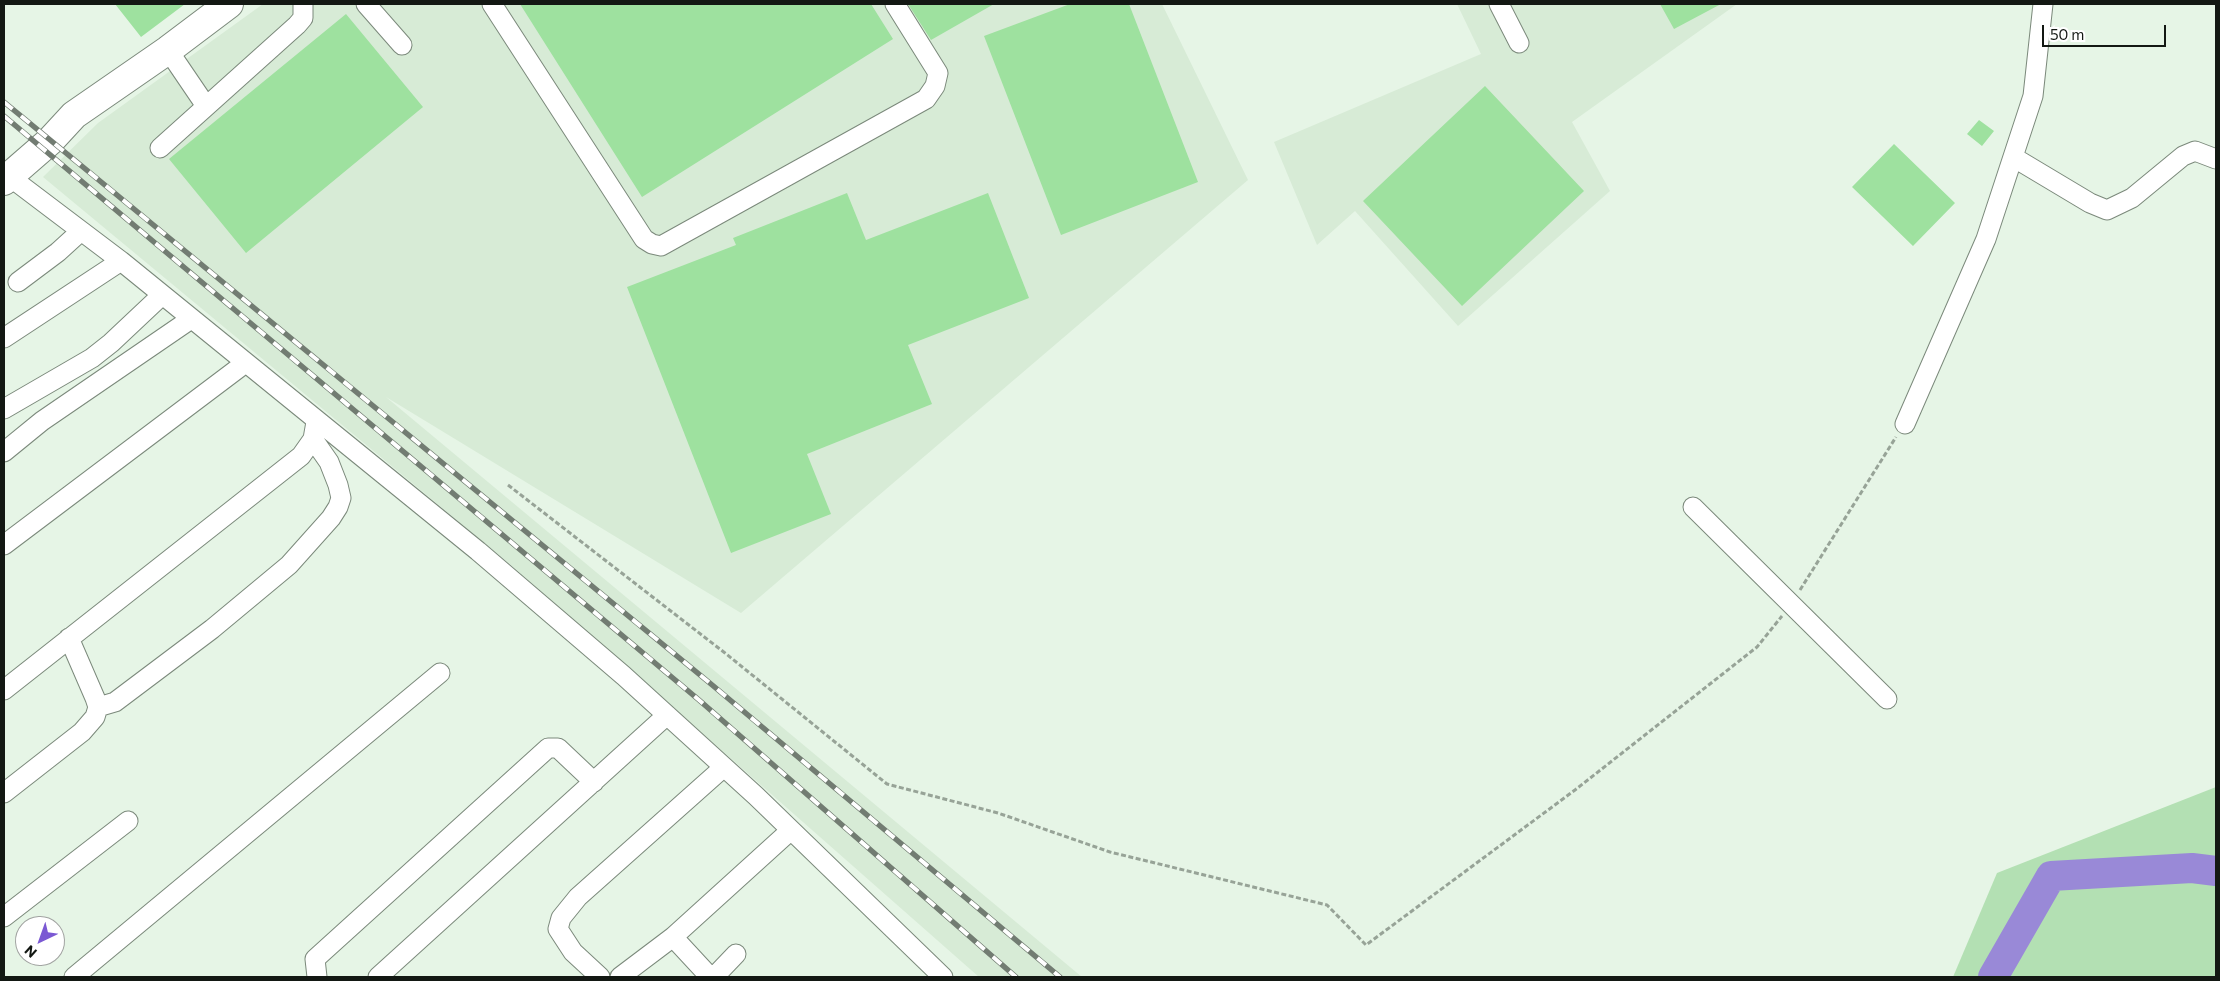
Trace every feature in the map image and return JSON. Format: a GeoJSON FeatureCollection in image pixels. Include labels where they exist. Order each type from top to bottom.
{"type":"FeatureCollection","features":[{"type":"Feature","properties":{"kind":"highway"},"geometry":{"type":"LineString","coordinates":[[7,179],[50,140],[74,115],[168,50],[229,4]]}},
{"type":"Feature","properties":{"kind":"street"},"geometry":{"type":"LineString","coordinates":[[160,148],[297,26],[303,18],[303,4]]}},
{"type":"Feature","properties":{"kind":"street"},"geometry":{"type":"LineString","coordinates":[[366,4],[402,45]]}},
{"type":"Feature","properties":{"kind":"street"},"geometry":{"type":"LineString","coordinates":[[492,4],[644,239],[652,244],[661,246],[926,99],[935,86],[938,73],[896,4]]}},
{"type":"Feature","properties":{"kind":"street"},"geometry":{"type":"LineString","coordinates":[[1499,4],[1519,43]]}},
{"type":"Feature","properties":{"kind":"street"},"geometry":{"type":"LineString","coordinates":[[1905,424],[1986,239],[2013,157],[2033,96],[2043,4]]}},
{"type":"Feature","properties":{"kind":"street"},"geometry":{"type":"LineString","coordinates":[[168,50],[206,106]]}},
{"type":"Feature","properties":{"kind":"street"},"geometry":{"type":"LineString","coordinates":[[2013,157],[2090,203],[2107,210],[2132,198],[2183,156],[2195,151],[2216,159]]}},
{"type":"Feature","properties":{"kind":"street"},"geometry":{"type":"LineString","coordinates":[[7,179],[121,261],[244,364],[314,430],[478,551],[724,767],[942,977]]}},
{"type":"Feature","properties":{"kind":"street"},"geometry":{"type":"LineString","coordinates":[[18,282],[58,252],[81,231]]}},
{"type":"Feature","properties":{"kind":"street"},"geometry":{"type":"LineString","coordinates":[[4,338],[121,261]]}},
{"type":"Feature","properties":{"kind":"street"},"geometry":{"type":"LineString","coordinates":[[4,409],[92,358],[111,343],[162,295]]}},
{"type":"Feature","properties":{"kind":"street"},"geometry":{"type":"LineString","coordinates":[[4,452],[42,421],[191,319]]}},
{"type":"Feature","properties":{"kind":"street"},"geometry":{"type":"LineString","coordinates":[[4,545],[244,364]]}},
{"type":"Feature","properties":{"kind":"street"},"geometry":{"type":"LineString","coordinates":[[4,690],[301,456],[314,430]]}},
{"type":"Feature","properties":{"kind":"street"},"geometry":{"type":"LineString","coordinates":[[98,707],[122,698],[212,629],[289,565],[331,518],[341,498],[329,462],[314,430]]}},
{"type":"Feature","properties":{"kind":"street"},"geometry":{"type":"LineString","coordinates":[[1693,507],[1887,699]]}},
{"type":"Feature","properties":{"kind":"street"},"geometry":{"type":"LineString","coordinates":[[4,793],[82,732],[95,716],[98,707],[69,638]]}},
{"type":"Feature","properties":{"kind":"street"},"geometry":{"type":"LineString","coordinates":[[74,977],[440,673]]}},
{"type":"Feature","properties":{"kind":"street"},"geometry":{"type":"LineString","coordinates":[[378,977],[667,715]]}},
{"type":"Feature","properties":{"kind":"street"},"geometry":{"type":"LineString","coordinates":[[317,977],[315,959],[548,748],[558,748],[594,782]]}},
{"type":"Feature","properties":{"kind":"street"},"geometry":{"type":"LineString","coordinates":[[600,977],[573,952],[558,929],[560,918],[578,896],[724,767]]}},
{"type":"Feature","properties":{"kind":"street"},"geometry":{"type":"LineString","coordinates":[[4,917],[128,821]]}},
{"type":"Feature","properties":{"kind":"street"},"geometry":{"type":"LineString","coordinates":[[620,977],[672,937],[791,830]]}},
{"type":"Feature","properties":{"kind":"street"},"geometry":{"type":"LineString","coordinates":[[672,937],[712,977],[736,954]]}},
{"type":"Feature","properties":{"kind":"path"},"geometry":{"type":"LineString","coordinates":[[508,485],[725,653],[887,784],[998,813],[1110,852],[1327,905],[1366,945],[1575,790],[1757,647],[1790,605],[1905,424]]}},
{"type":"Feature","properties":{"kind":"shaded area"},"geometry":{"type":"Polygon","coordinates":[[[263,4],[1162,4],[1248,180],[741,613],[386,397],[1082,977],[979,977],[511,565],[43,177],[98,123],[263,4]]]}},
{"type":"Feature","properties":{"kind":"shaded area"},"geometry":{"type":"Polygon","coordinates":[[[1457,4],[1737,4],[1572,122],[1610,191],[1458,326],[1355,211],[1317,245],[1274,142],[1481,54],[1457,4]]]}},
{"type":"Feature","properties":{"kind":"green space"},"geometry":{"type":"Polygon","coordinates":[[[2216,787],[2216,977],[1953,977],[1997,873],[2216,787]]]}},
{"type":"Feature","properties":{"kind":"building"},"geometry":{"type":"Polygon","coordinates":[[[115,4],[185,4],[141,37],[115,4]]]}},
{"type":"Feature","properties":{"kind":"building"},"geometry":{"type":"Polygon","coordinates":[[[520,4],[871,4],[893,39],[642,197],[520,4]]]}},
{"type":"Feature","properties":{"kind":"building"},"geometry":{"type":"Polygon","coordinates":[[[908,4],[994,4],[931,40],[908,4]]]}},
{"type":"Feature","properties":{"kind":"building"},"geometry":{"type":"Polygon","coordinates":[[[1070,4],[1129,4],[1198,182],[1061,235],[984,36],[1070,4]]]}},
{"type":"Feature","properties":{"kind":"building"},"geometry":{"type":"Polygon","coordinates":[[[1660,4],[1721,4],[1674,29],[1660,4]]]}},
{"type":"Feature","properties":{"kind":"building"},"geometry":{"type":"Polygon","coordinates":[[[346,14],[423,107],[246,253],[169,159],[346,14]]]}},
{"type":"Feature","properties":{"kind":"building"},"geometry":{"type":"Polygon","coordinates":[[[1485,86],[1584,191],[1462,306],[1363,201],[1485,86]]]}},
{"type":"Feature","properties":{"kind":"building"},"geometry":{"type":"Polygon","coordinates":[[[1979,120],[1994,131],[1982,146],[1967,134],[1979,120]]]}},
{"type":"Feature","properties":{"kind":"building"},"geometry":{"type":"Polygon","coordinates":[[[1894,144],[1955,203],[1913,246],[1852,187],[1894,144]]]}},
{"type":"Feature","properties":{"kind":"building"},"geometry":{"type":"Polygon","coordinates":[[[847,193],[866,240],[988,193],[1029,298],[908,345],[932,404],[807,454],[831,514],[731,553],[627,287],[736,245],[733,238],[847,193]]]}},
{"type":"Feature","properties":{"kind":"waterway"},"geometry":{"type":"LineString","coordinates":[[1993,977],[2051,876],[2192,868],[2216,871]]}},
{"type":"Feature","properties":{"kind":"railway"},"geometry":{"type":"LineString","coordinates":[[4,102],[711,684],[1060,977]]}},
{"type":"Feature","properties":{"kind":"railway"},"geometry":{"type":"LineString","coordinates":[[4,116],[699,700],[1016,977]]}}]}
